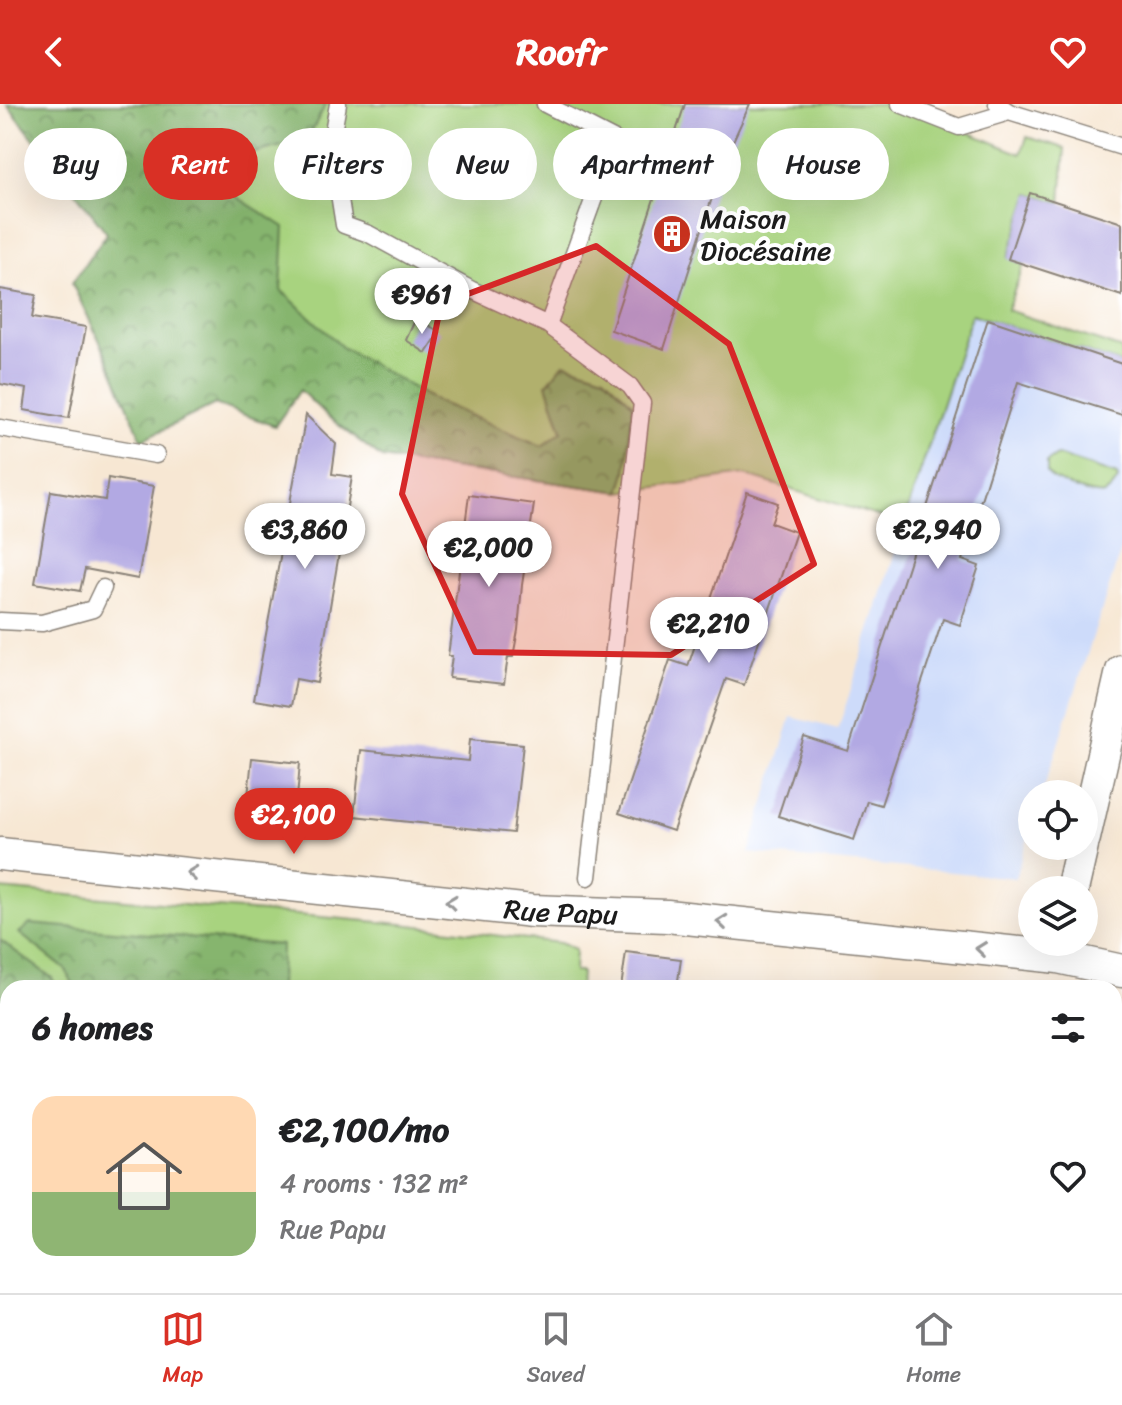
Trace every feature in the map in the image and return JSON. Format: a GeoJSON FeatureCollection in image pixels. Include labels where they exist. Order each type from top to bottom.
{"type":"FeatureCollection","features":[{"type":"Feature","properties":{"kind":"street"},"geometry":{"type":"LineString","coordinates":[[1097,780],[1122,671]]}},
{"type":"Feature","properties":{"kind":"street","name":"Rue Papu"},"geometry":{"type":"LineString","coordinates":[[0,854],[532,911],[667,916],[1018,946]]}},
{"type":"Feature","properties":{"kind":"street","name":"Rue Papu"},"geometry":{"type":"LineString","coordinates":[[1078,956],[1122,971]]}},
{"type":"Feature","properties":{"kind":"lane"},"geometry":{"type":"LineString","coordinates":[[338,104],[331,143],[344,225],[369,234],[472,290],[548,325],[630,386],[642,403],[588,877]]}},
{"type":"Feature","properties":{"kind":"lane"},"geometry":{"type":"LineString","coordinates":[[545,104],[615,140],[548,325]]}},
{"type":"Feature","properties":{"kind":"lane"},"geometry":{"type":"LineString","coordinates":[[900,104],[959,127],[1003,108],[1122,147]]}},
{"type":"Feature","properties":{"kind":"lane"},"geometry":{"type":"LineString","coordinates":[[0,428],[156,455]]}},
{"type":"Feature","properties":{"kind":"lane"},"geometry":{"type":"LineString","coordinates":[[0,621],[42,623],[93,609],[103,588]]}},
{"type":"Feature","properties":{"kind":"highlighted area"},"geometry":{"type":"Polygon","coordinates":[[[596,246],[729,344],[814,564],[671,655],[475,652],[402,494],[441,304],[596,246]]]}},
{"type":"Feature","properties":{"kind":"shaded area"},"geometry":{"type":"Polygon","coordinates":[[[972,314],[1122,364],[1122,547],[1047,780],[1018,780],[1018,860],[1021,860],[1015,878],[749,853],[791,717],[838,729],[972,314]]]}},
{"type":"Feature","properties":{"kind":"green space"},"geometry":{"type":"Polygon","coordinates":[[[7,104],[900,104],[1021,154],[1027,137],[1065,148],[1061,203],[1030,193],[1008,258],[1024,264],[1007,310],[1122,349],[1122,364],[972,314],[903,524],[744,475],[620,492],[382,458],[327,416],[300,390],[275,426],[215,404],[142,440],[72,283],[107,233],[81,200],[127,200],[127,128],[26,128],[7,104]]]}},
{"type":"Feature","properties":{"kind":"green space"},"geometry":{"type":"Polygon","coordinates":[[[7,104],[326,104],[313,128],[274,128],[274,148],[258,152],[258,128],[143,128],[143,200],[242,200],[284,227],[281,290],[342,347],[436,401],[542,446],[562,431],[547,384],[564,363],[604,376],[633,404],[626,472],[620,492],[382,458],[327,416],[300,390],[275,426],[215,404],[142,440],[72,283],[107,233],[81,200],[127,200],[127,128],[26,128],[7,104]]]}},
{"type":"Feature","properties":{"kind":"green space"},"geometry":{"type":"Polygon","coordinates":[[[1057,455],[1117,475],[1118,479],[1104,494],[1074,488],[1047,473],[1047,462],[1057,455]]]}},
{"type":"Feature","properties":{"kind":"green space"},"geometry":{"type":"Polygon","coordinates":[[[0,889],[402,924],[560,943],[575,949],[574,972],[581,972],[580,980],[0,980],[0,889]]]}},
{"type":"Feature","properties":{"kind":"green space"},"geometry":{"type":"Polygon","coordinates":[[[30,924],[281,945],[280,980],[71,980],[66,970],[19,933],[30,924]]]}},
{"type":"Feature","properties":{"kind":"green space"},"geometry":{"type":"Polygon","coordinates":[[[0,940],[53,980],[0,980],[0,940]]]}},
{"type":"Feature","properties":{"kind":"building","name":"Maison Diocésaine"},"geometry":{"type":"Polygon","coordinates":[[[685,104],[750,104],[739,128],[677,128],[685,104]]]}},
{"type":"Feature","properties":{"kind":"building"},"geometry":{"type":"Polygon","coordinates":[[[1030,193],[1122,223],[1122,296],[1008,259],[1030,193]]]}},
{"type":"Feature","properties":{"kind":"building","name":"Maison Diocésaine"},"geometry":{"type":"Polygon","coordinates":[[[654,200],[711,200],[664,349],[611,330],[654,200]]]}},
{"type":"Feature","properties":{"kind":"building"},"geometry":{"type":"Polygon","coordinates":[[[0,289],[36,295],[32,318],[86,327],[69,418],[24,410],[27,389],[0,384],[0,289]]]}},
{"type":"Feature","properties":{"kind":"building"},"geometry":{"type":"Polygon","coordinates":[[[416,318],[440,332],[426,353],[406,340],[416,318]]]}},
{"type":"Feature","properties":{"kind":"building"},"geometry":{"type":"Polygon","coordinates":[[[988,319],[1122,364],[1122,415],[1018,382],[962,560],[979,566],[960,625],[943,619],[881,805],[867,801],[854,840],[778,816],[804,737],[848,751],[988,319]]]}},
{"type":"Feature","properties":{"kind":"building"},"geometry":{"type":"Polygon","coordinates":[[[306,415],[336,444],[332,474],[352,477],[317,683],[296,679],[291,706],[254,700],[306,415]]]}},
{"type":"Feature","properties":{"kind":"building"},"geometry":{"type":"Polygon","coordinates":[[[108,478],[154,486],[138,579],[85,569],[80,591],[35,583],[51,491],[105,500],[108,478]]]}},
{"type":"Feature","properties":{"kind":"building"},"geometry":{"type":"Polygon","coordinates":[[[747,492],[778,503],[771,523],[796,532],[744,685],[726,679],[673,831],[619,813],[670,660],[688,666],[747,492]]]}},
{"type":"Feature","properties":{"kind":"building"},"geometry":{"type":"Polygon","coordinates":[[[469,495],[534,504],[518,630],[513,657],[508,657],[504,684],[449,678],[452,656],[448,656],[469,495]]]}},
{"type":"Feature","properties":{"kind":"building"},"geometry":{"type":"Polygon","coordinates":[[[470,739],[523,744],[513,833],[354,816],[361,750],[468,761],[470,739]]]}},
{"type":"Feature","properties":{"kind":"building"},"geometry":{"type":"Polygon","coordinates":[[[252,758],[300,763],[296,810],[247,806],[252,758]]]}},
{"type":"Feature","properties":{"kind":"building"},"geometry":{"type":"Polygon","coordinates":[[[626,952],[681,959],[678,980],[622,980],[626,952]]]}},
{"type":"Feature","properties":{"kind":"place","name":"Maison Diocésaine"},"geometry":{"type":"Point","coordinates":[672,234]}}]}
